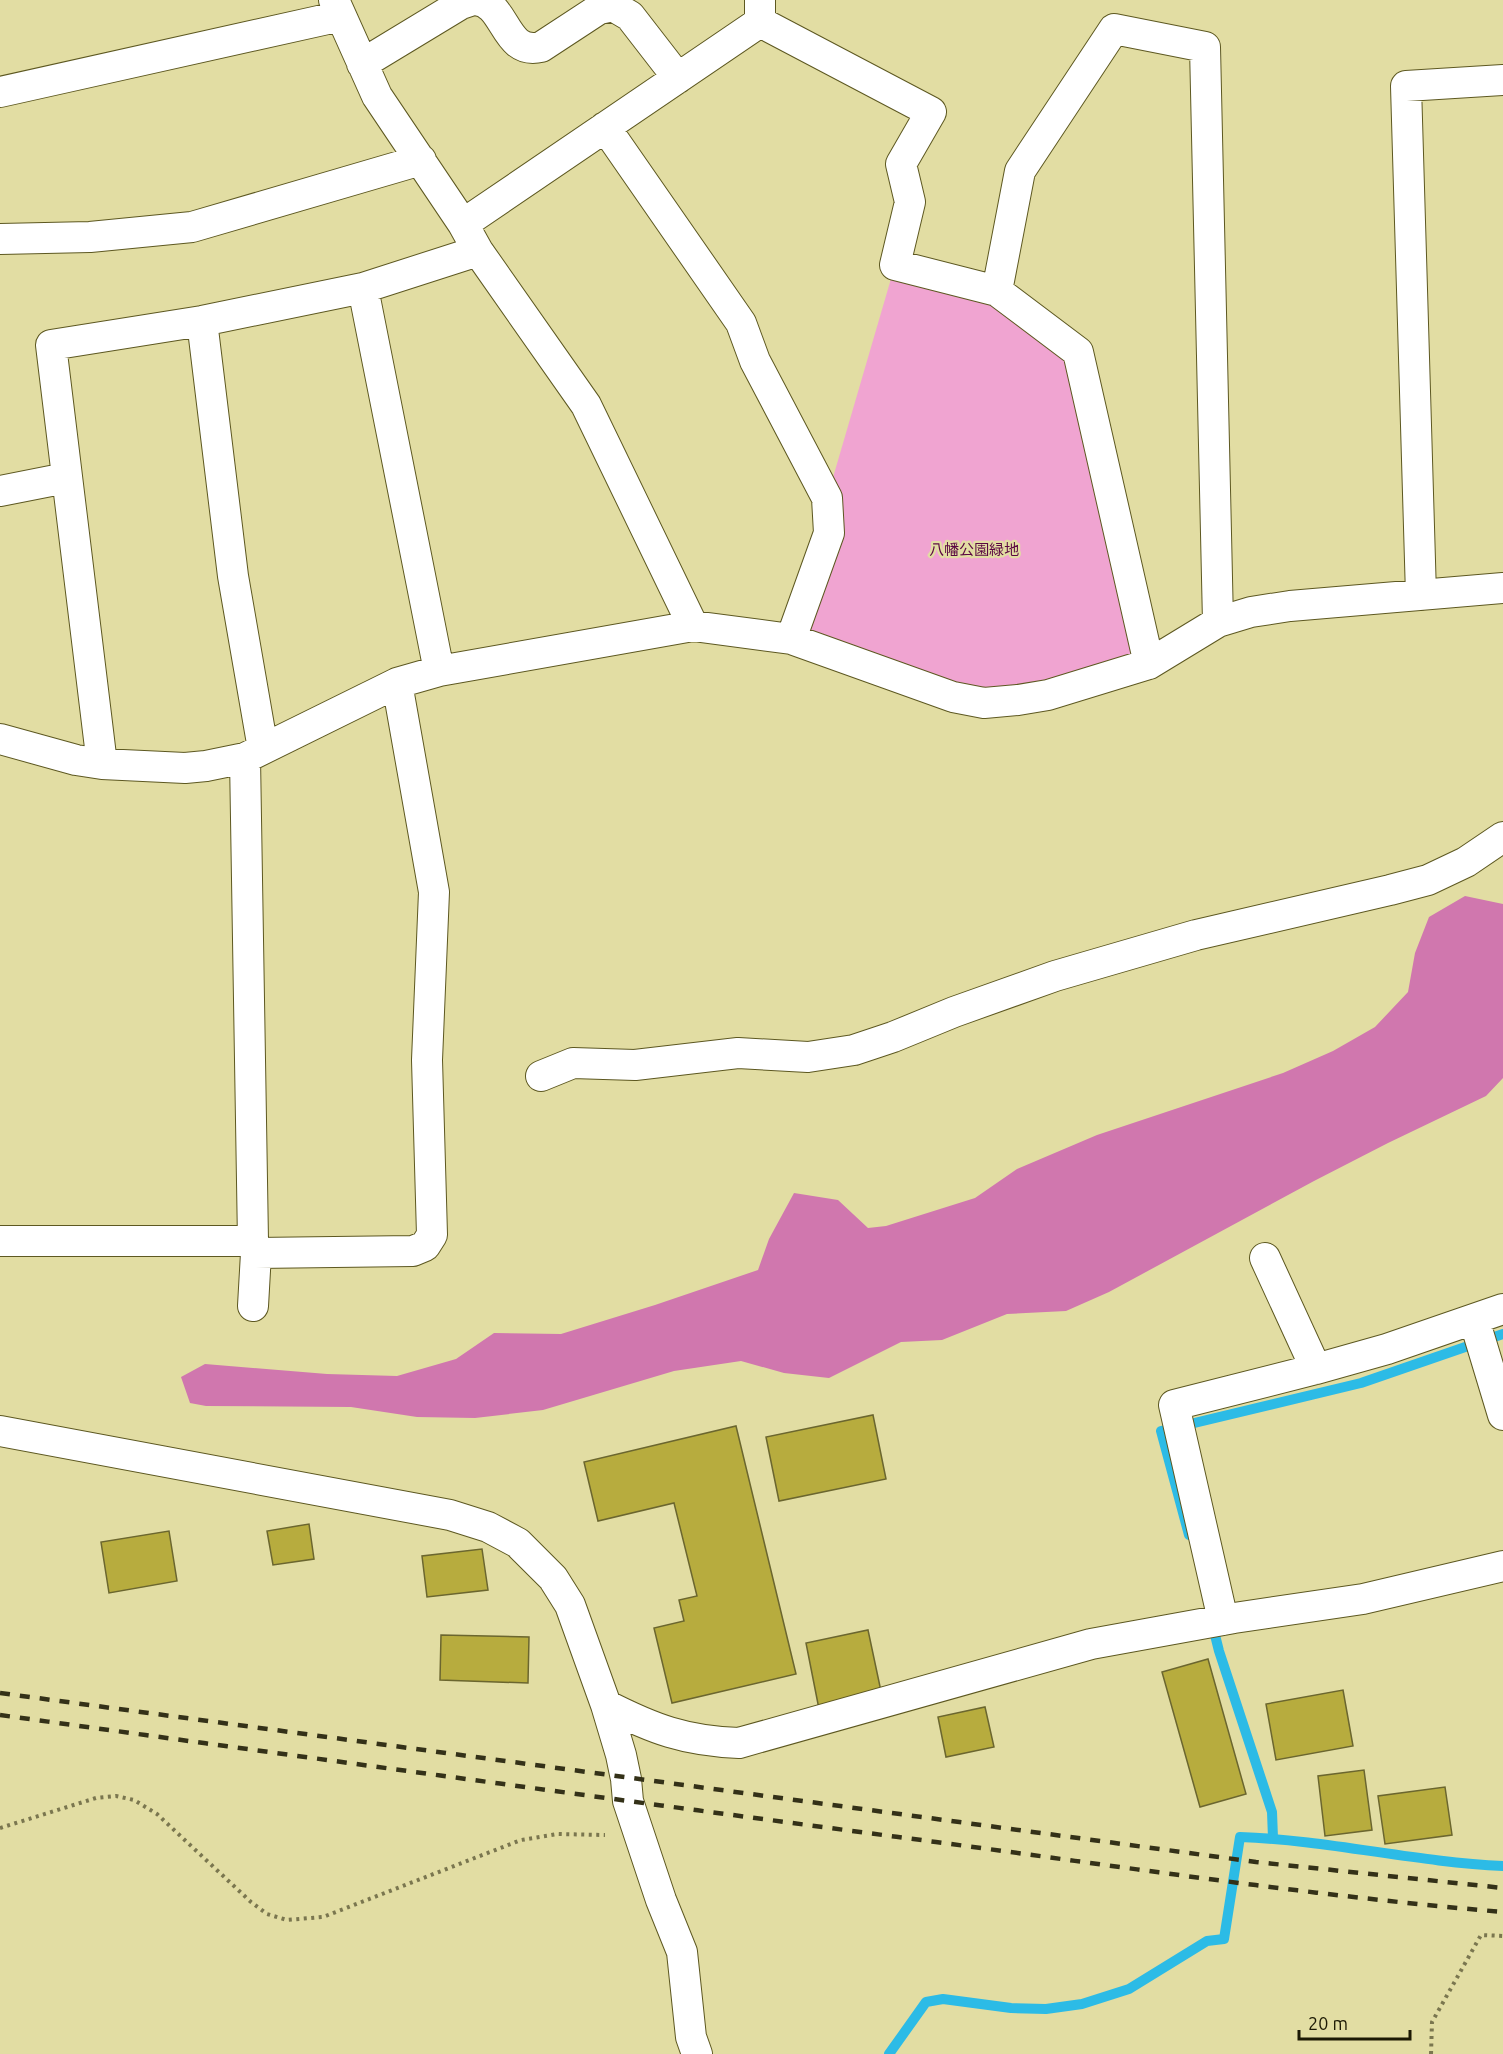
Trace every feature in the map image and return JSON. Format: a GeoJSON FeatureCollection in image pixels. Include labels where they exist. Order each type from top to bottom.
{"type":"FeatureCollection","features":[{"type":"Feature","properties":{"kind":"street"},"geometry":{"type":"LineString","coordinates":[[362,64],[461,4],[481,0],[490,4],[513,38],[520,45],[531,50],[541,47],[600,9],[613,6],[630,16],[678,78]]}},
{"type":"Feature","properties":{"kind":"street"},"geometry":{"type":"LineString","coordinates":[[0,92],[338,8],[377,96],[463,224],[478,251],[586,405],[693,626]]}},
{"type":"Feature","properties":{"kind":"street"},"geometry":{"type":"LineString","coordinates":[[463,224],[678,78],[760,11],[931,112],[901,164],[910,202],[895,265],[997,291],[1078,352],[1149,663]]}},
{"type":"Feature","properties":{"kind":"street"},"geometry":{"type":"LineString","coordinates":[[997,291],[1020,171],[1114,29],[1205,47],[1218,622]]}},
{"type":"Feature","properties":{"kind":"street"},"geometry":{"type":"LineString","coordinates":[[1421,595],[1406,86],[1503,80]]}},
{"type":"Feature","properties":{"kind":"street"},"geometry":{"type":"LineString","coordinates":[[605,127],[741,322],[755,362],[828,498],[829,533],[791,639]]}},
{"type":"Feature","properties":{"kind":"street"},"geometry":{"type":"LineString","coordinates":[[0,239],[90,237],[192,227],[421,160]]}},
{"type":"Feature","properties":{"kind":"street"},"geometry":{"type":"LineString","coordinates":[[102,765],[51,345],[202,321],[363,288],[478,251]]}},
{"type":"Feature","properties":{"kind":"street"},"geometry":{"type":"LineString","coordinates":[[363,288],[439,671]]}},
{"type":"Feature","properties":{"kind":"street"},"geometry":{"type":"LineString","coordinates":[[202,321],[254,754],[255,1247],[253,1306]]}},
{"type":"Feature","properties":{"kind":"street"},"geometry":{"type":"LineString","coordinates":[[0,491],[66,478]]}},
{"type":"Feature","properties":{"kind":"street"},"geometry":{"type":"LineString","coordinates":[[0,739],[102,765],[184,768],[206,766],[254,754],[397,683],[439,671],[693,626],[791,639],[952,697],[984,703],[1048,695],[1149,663],[1218,622],[1251,612],[1290,606],[1503,588]]}},
{"type":"Feature","properties":{"kind":"street"},"geometry":{"type":"LineString","coordinates":[[0,1241],[413,1251],[424,1246],[432,1235],[427,1060],[434,892],[397,683]]}},
{"type":"Feature","properties":{"kind":"street"},"geometry":{"type":"LineString","coordinates":[[541,1076],[573,1063],[635,1065],[738,1053],[808,1057],[854,1050],[1054,976],[1196,935],[1311,907],[1390,891],[1428,880],[1466,862],[1503,837]]}},
{"type":"Feature","properties":{"kind":"street"},"geometry":{"type":"LineString","coordinates":[[1266,1258],[1316,1370]]}},
{"type":"Feature","properties":{"kind":"street"},"geometry":{"type":"LineString","coordinates":[[1223,1620],[1174,1405],[1316,1370],[1503,1309]]}},
{"type":"Feature","properties":{"kind":"street"},"geometry":{"type":"LineString","coordinates":[[1474,1318],[1503,1415]]}},
{"type":"Feature","properties":{"kind":"street"},"geometry":{"type":"LineString","coordinates":[[0,1431],[450,1515],[488,1527],[518,1543],[553,1578],[570,1605],[606,1705],[624,1771],[628,1801],[681,1952],[691,2037],[697,2054]]}},
{"type":"Feature","properties":{"kind":"street"},"geometry":{"type":"LineString","coordinates":[[606,1705],[645,1725],[676,1736],[708,1742],[739,1743],[1091,1644],[1223,1620],[1363,1599],[1503,1566]]}},
{"type":"Feature","properties":{"kind":"path"},"geometry":{"type":"LineString","coordinates":[[0,1828],[96,1798],[116,1796],[134,1800],[157,1814],[251,1902],[267,1914],[287,1920],[323,1917],[521,1840],[558,1834],[639,1836]]}},
{"type":"Feature","properties":{"kind":"path"},"geometry":{"type":"LineString","coordinates":[[1431,2054],[1432,2022],[1481,1935],[1503,1936]]}},
{"type":"Feature","properties":{"kind":"green space","name":"八幡公園緑地"},"geometry":{"type":"Polygon","coordinates":[[[895,265],[997,291],[1078,352],[1149,664],[1018,700],[791,639],[827,498],[895,265]]]}},
{"type":"Feature","properties":{"kind":"shaded area"},"geometry":{"type":"Polygon","coordinates":[[[1465,896],[1503,904],[1503,1078],[1486,1096],[1388,1143],[1109,1292],[1066,1311],[1007,1314],[942,1340],[901,1342],[829,1378],[784,1373],[741,1361],[674,1371],[543,1410],[475,1418],[417,1417],[351,1407],[206,1406],[190,1403],[181,1377],[205,1364],[327,1374],[397,1376],[456,1359],[494,1333],[561,1334],[758,1270],[769,1239],[794,1193],[838,1200],[868,1228],[886,1226],[975,1198],[1017,1169],[1097,1135],[1283,1073],[1333,1051],[1375,1027],[1408,992],[1415,953],[1429,917],[1465,896]]]}},
{"type":"Feature","properties":{"kind":"building"},"geometry":{"type":"Polygon","coordinates":[[[873,1415],[886,1479],[779,1501],[766,1437],[873,1415]]]}},
{"type":"Feature","properties":{"kind":"building"},"geometry":{"type":"Polygon","coordinates":[[[736,1426],[796,1674],[672,1703],[654,1628],[684,1621],[679,1600],[697,1596],[674,1503],[598,1521],[584,1462],[736,1426]]]}},
{"type":"Feature","properties":{"kind":"building"},"geometry":{"type":"Polygon","coordinates":[[[309,1524],[314,1559],[273,1565],[267,1531],[309,1524]]]}},
{"type":"Feature","properties":{"kind":"building"},"geometry":{"type":"Polygon","coordinates":[[[169,1531],[177,1581],[109,1593],[101,1542],[169,1531]]]}},
{"type":"Feature","properties":{"kind":"building"},"geometry":{"type":"Polygon","coordinates":[[[482,1549],[488,1590],[427,1597],[422,1556],[482,1549]]]}},
{"type":"Feature","properties":{"kind":"building"},"geometry":{"type":"Polygon","coordinates":[[[868,1630],[882,1696],[819,1709],[806,1643],[868,1630]]]}},
{"type":"Feature","properties":{"kind":"building"},"geometry":{"type":"Polygon","coordinates":[[[441,1635],[529,1637],[528,1683],[440,1680],[441,1635]]]}},
{"type":"Feature","properties":{"kind":"building"},"geometry":{"type":"Polygon","coordinates":[[[1208,1659],[1246,1794],[1200,1807],[1162,1672],[1208,1659]]]}},
{"type":"Feature","properties":{"kind":"building"},"geometry":{"type":"Polygon","coordinates":[[[1343,1690],[1353,1746],[1276,1760],[1266,1704],[1343,1690]]]}},
{"type":"Feature","properties":{"kind":"building"},"geometry":{"type":"Polygon","coordinates":[[[985,1707],[994,1747],[946,1757],[938,1717],[985,1707]]]}},
{"type":"Feature","properties":{"kind":"building"},"geometry":{"type":"Polygon","coordinates":[[[1364,1770],[1372,1830],[1325,1836],[1318,1776],[1364,1770]]]}},
{"type":"Feature","properties":{"kind":"building"},"geometry":{"type":"Polygon","coordinates":[[[1445,1787],[1452,1835],[1385,1844],[1378,1796],[1445,1787]]]}},
{"type":"Feature","properties":{"kind":"waterway"},"geometry":{"type":"LineString","coordinates":[[1189,1535],[1161,1431],[1361,1383],[1503,1334]]}},
{"type":"Feature","properties":{"kind":"waterway"},"geometry":{"type":"LineString","coordinates":[[1212,1623],[1219,1651],[1272,1812],[1273,1838]]}},
{"type":"Feature","properties":{"kind":"waterway"},"geometry":{"type":"LineString","coordinates":[[889,2054],[926,2002],[943,1999],[1011,2008],[1046,2009],[1082,2004],[1129,1989],[1207,1941],[1224,1939],[1240,1837],[1306,1842],[1437,1860],[1503,1866]]}},
{"type":"Feature","properties":{"kind":"railway"},"geometry":{"type":"LineString","coordinates":[[0,1693],[1256,1862],[1503,1888]]}},
{"type":"Feature","properties":{"kind":"railway"},"geometry":{"type":"LineString","coordinates":[[0,1715],[1219,1880],[1361,1898],[1503,1912]]}}]}
